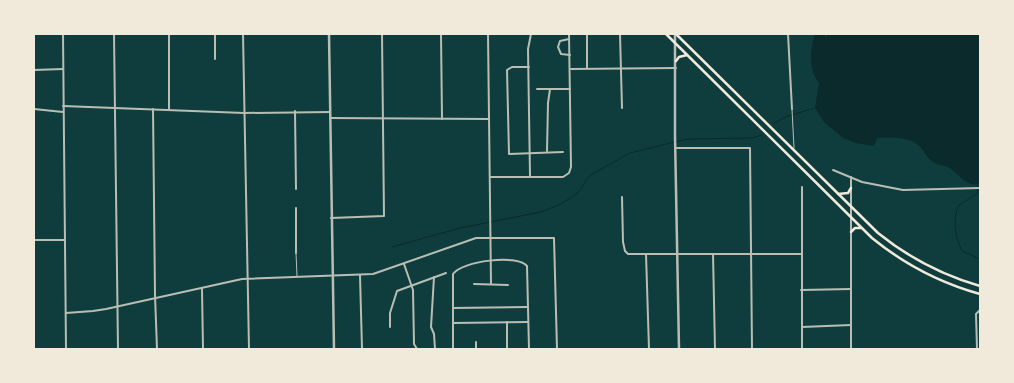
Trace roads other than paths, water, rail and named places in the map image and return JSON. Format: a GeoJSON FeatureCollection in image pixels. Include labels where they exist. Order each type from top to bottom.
{"type":"FeatureCollection","features":[{"type":"Feature","properties":{"kind":"main road"},"geometry":{"type":"LineString","coordinates":[[666,34],[851,218],[887,250],[913,266],[952,285],[980,294]]}},
{"type":"Feature","properties":{"kind":"main road"},"geometry":{"type":"LineString","coordinates":[[676,34],[878,233],[903,252],[929,267],[953,278],[980,286]]}},
{"type":"Feature","properties":{"kind":"main road"},"geometry":{"type":"LineString","coordinates":[[676,61],[683,55],[688,55]]}},
{"type":"Feature","properties":{"kind":"main road"},"geometry":{"type":"LineString","coordinates":[[837,194],[848,193],[851,188]]}},
{"type":"Feature","properties":{"kind":"main road"},"geometry":{"type":"LineString","coordinates":[[851,232],[857,228],[862,228]]}},
{"type":"Feature","properties":{"kind":"street"},"geometry":{"type":"LineString","coordinates":[[63,34],[66,349]]}},
{"type":"Feature","properties":{"kind":"street"},"geometry":{"type":"LineString","coordinates":[[114,34],[118,349]]}},
{"type":"Feature","properties":{"kind":"street"},"geometry":{"type":"LineString","coordinates":[[169,34],[169,110]]}},
{"type":"Feature","properties":{"kind":"street"},"geometry":{"type":"LineString","coordinates":[[215,34],[215,59]]}},
{"type":"Feature","properties":{"kind":"street"},"geometry":{"type":"LineString","coordinates":[[243,34],[248,349]]}},
{"type":"Feature","properties":{"kind":"street"},"geometry":{"type":"LineString","coordinates":[[329,34],[331,275],[334,349]]}},
{"type":"Feature","properties":{"kind":"street"},"geometry":{"type":"LineString","coordinates":[[331,218],[384,216],[382,34]]}},
{"type":"Feature","properties":{"kind":"street"},"geometry":{"type":"LineString","coordinates":[[441,34],[442,119]]}},
{"type":"Feature","properties":{"kind":"street"},"geometry":{"type":"LineString","coordinates":[[488,34],[490,284]]}},
{"type":"Feature","properties":{"kind":"street"},"geometry":{"type":"LineString","coordinates":[[530,177],[528,49],[531,34]]}},
{"type":"Feature","properties":{"kind":"street"},"geometry":{"type":"LineString","coordinates":[[490,177],[562,177],[570,170],[569,34]]}},
{"type":"Feature","properties":{"kind":"street"},"geometry":{"type":"LineString","coordinates":[[587,34],[587,68]]}},
{"type":"Feature","properties":{"kind":"street"},"geometry":{"type":"LineString","coordinates":[[620,34],[622,108]]}},
{"type":"Feature","properties":{"kind":"street"},"geometry":{"type":"LineString","coordinates":[[676,34],[675,147],[679,349]]}},
{"type":"Feature","properties":{"kind":"street"},"geometry":{"type":"LineString","coordinates":[[788,34],[794,151]]}},
{"type":"Feature","properties":{"kind":"street"},"geometry":{"type":"LineString","coordinates":[[569,38],[560,41],[558,47],[561,54],[570,55]]}},
{"type":"Feature","properties":{"kind":"street"},"geometry":{"type":"LineString","coordinates":[[529,67],[512,67],[506,72],[509,154],[563,152]]}},
{"type":"Feature","properties":{"kind":"street"},"geometry":{"type":"LineString","coordinates":[[570,69],[676,68]]}},
{"type":"Feature","properties":{"kind":"street"},"geometry":{"type":"LineString","coordinates":[[34,70],[63,70]]}},
{"type":"Feature","properties":{"kind":"street"},"geometry":{"type":"LineString","coordinates":[[547,153],[550,89]]}},
{"type":"Feature","properties":{"kind":"street"},"geometry":{"type":"LineString","coordinates":[[537,90],[570,89]]}},
{"type":"Feature","properties":{"kind":"street"},"geometry":{"type":"LineString","coordinates":[[64,106],[244,113],[330,112]]}},
{"type":"Feature","properties":{"kind":"street"},"geometry":{"type":"LineString","coordinates":[[34,109],[63,112]]}},
{"type":"Feature","properties":{"kind":"street"},"geometry":{"type":"LineString","coordinates":[[153,109],[158,349]]}},
{"type":"Feature","properties":{"kind":"street"},"geometry":{"type":"LineString","coordinates":[[295,111],[296,189]]}},
{"type":"Feature","properties":{"kind":"street"},"geometry":{"type":"LineString","coordinates":[[330,118],[489,119]]}},
{"type":"Feature","properties":{"kind":"street"},"geometry":{"type":"LineString","coordinates":[[675,147],[750,148],[752,349]]}},
{"type":"Feature","properties":{"kind":"street"},"geometry":{"type":"LineString","coordinates":[[833,170],[876,186],[903,190],[980,188]]}},
{"type":"Feature","properties":{"kind":"street"},"geometry":{"type":"LineString","coordinates":[[851,177],[851,349]]}},
{"type":"Feature","properties":{"kind":"street"},"geometry":{"type":"LineString","coordinates":[[802,188],[802,349]]}},
{"type":"Feature","properties":{"kind":"street"},"geometry":{"type":"LineString","coordinates":[[622,197],[623,242],[626,253],[801,254]]}},
{"type":"Feature","properties":{"kind":"street"},"geometry":{"type":"LineString","coordinates":[[296,208],[297,277]]}},
{"type":"Feature","properties":{"kind":"street"},"geometry":{"type":"LineString","coordinates":[[66,313],[93,311],[247,279],[373,274],[476,238],[554,238],[556,349]]}},
{"type":"Feature","properties":{"kind":"street"},"geometry":{"type":"LineString","coordinates":[[34,240],[65,240]]}},
{"type":"Feature","properties":{"kind":"street"},"geometry":{"type":"LineString","coordinates":[[646,254],[649,349]]}},
{"type":"Feature","properties":{"kind":"street"},"geometry":{"type":"LineString","coordinates":[[713,254],[715,349]]}},
{"type":"Feature","properties":{"kind":"street"},"geometry":{"type":"LineString","coordinates":[[453,349],[452,276],[457,270],[490,260],[522,261],[526,264],[528,349]]}},
{"type":"Feature","properties":{"kind":"street"},"geometry":{"type":"LineString","coordinates":[[404,263],[414,293],[414,344],[417,349]]}},
{"type":"Feature","properties":{"kind":"street"},"geometry":{"type":"LineString","coordinates":[[390,327],[390,313],[396,293],[399,290],[446,273]]}},
{"type":"Feature","properties":{"kind":"street"},"geometry":{"type":"LineString","coordinates":[[360,275],[362,349]]}},
{"type":"Feature","properties":{"kind":"street"},"geometry":{"type":"LineString","coordinates":[[434,277],[431,326],[434,334],[435,349]]}},
{"type":"Feature","properties":{"kind":"street"},"geometry":{"type":"LineString","coordinates":[[474,284],[508,285]]}},
{"type":"Feature","properties":{"kind":"street"},"geometry":{"type":"LineString","coordinates":[[202,288],[202,349]]}},
{"type":"Feature","properties":{"kind":"street"},"geometry":{"type":"LineString","coordinates":[[801,290],[851,289]]}},
{"type":"Feature","properties":{"kind":"street"},"geometry":{"type":"LineString","coordinates":[[453,308],[528,308]]}},
{"type":"Feature","properties":{"kind":"street"},"geometry":{"type":"LineString","coordinates":[[977,349],[976,314],[979,310]]}},
{"type":"Feature","properties":{"kind":"street"},"geometry":{"type":"LineString","coordinates":[[507,322],[507,349]]}},
{"type":"Feature","properties":{"kind":"street"},"geometry":{"type":"LineString","coordinates":[[453,323],[528,322]]}},
{"type":"Feature","properties":{"kind":"street"},"geometry":{"type":"LineString","coordinates":[[802,327],[851,325]]}},
{"type":"Feature","properties":{"kind":"street"},"geometry":{"type":"LineString","coordinates":[[476,342],[476,349]]}},
{"type":"Feature","properties":{"kind":"water"},"geometry":{"type":"Polygon","coordinates":[[[815,34],[825,34],[825,38],[828,34],[980,34],[980,183],[970,184],[952,169],[930,160],[919,146],[912,141],[885,137],[877,138],[874,146],[856,143],[843,138],[824,122],[815,108],[819,83],[813,71],[811,59],[815,34]]]}},
{"type":"Feature","properties":{"kind":"waterway"},"geometry":{"type":"LineString","coordinates":[[774,123],[788,116],[815,108]]}},
{"type":"Feature","properties":{"kind":"waterway"},"geometry":{"type":"LineString","coordinates":[[392,247],[460,228],[541,212],[561,204],[579,192],[589,176],[630,153],[687,139],[752,138],[762,135]]}},
{"type":"Feature","properties":{"kind":"waterway"},"geometry":{"type":"LineString","coordinates":[[977,184],[977,194],[959,205],[955,228],[962,251],[980,259]]}}]}
